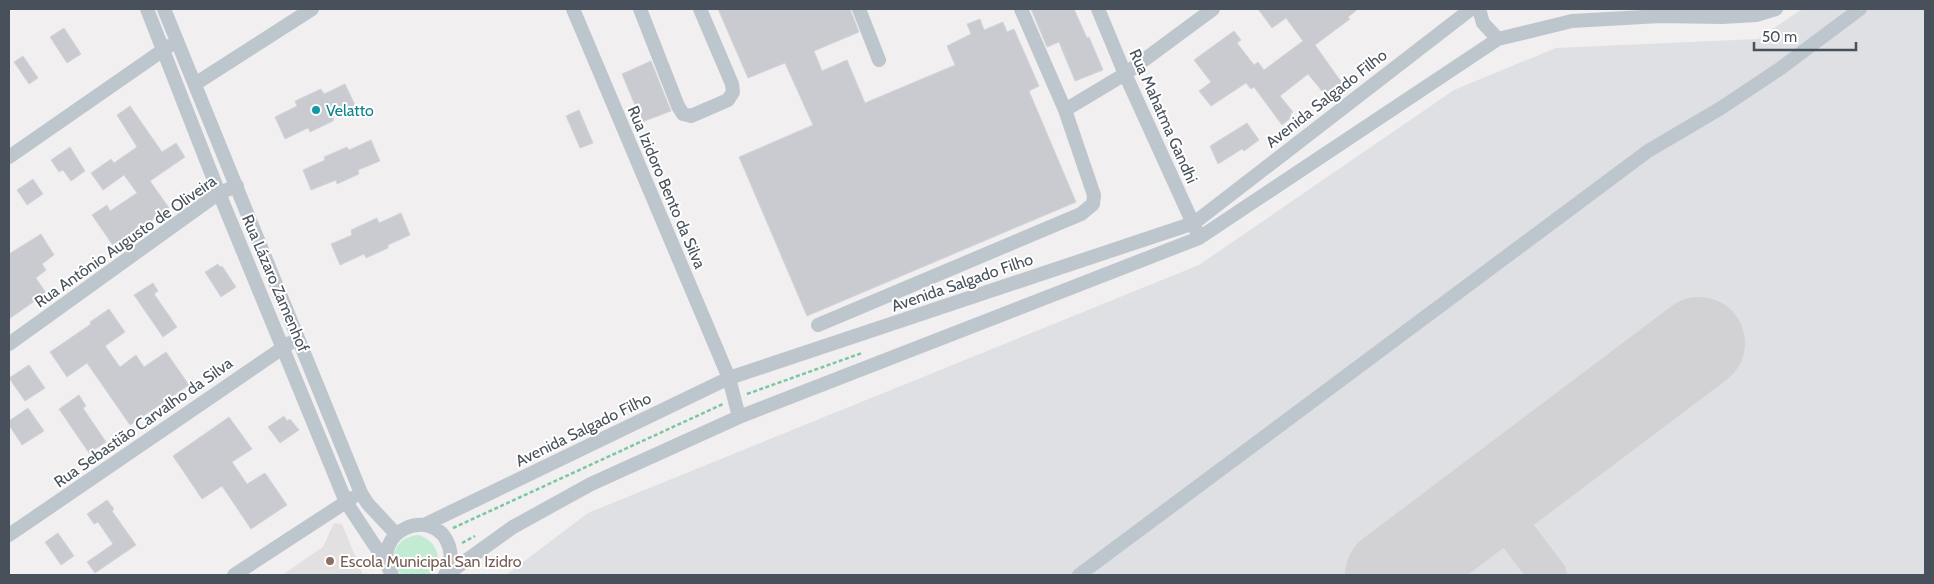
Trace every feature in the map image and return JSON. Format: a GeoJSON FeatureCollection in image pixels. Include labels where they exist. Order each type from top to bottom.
{"type":"FeatureCollection","features":[{"type":"Feature","properties":{"kind":"street","name":"Rua Lázaro Zamenhof"},"geometry":{"type":"LineString","coordinates":[[147,9],[219,193],[346,502],[390,570]]}},
{"type":"Feature","properties":{"kind":"street","name":"Rua Lázaro Zamenhof"},"geometry":{"type":"LineString","coordinates":[[164,9],[361,493],[368,504],[396,534],[388,547],[390,570]]}},
{"type":"Feature","properties":{"kind":"street"},"geometry":{"type":"LineString","coordinates":[[195,84],[312,9]]}},
{"type":"Feature","properties":{"kind":"street","name":"Rua Izidoro Bento da Silva"},"geometry":{"type":"LineString","coordinates":[[573,9],[729,378],[739,417]]}},
{"type":"Feature","properties":{"kind":"street"},"geometry":{"type":"LineString","coordinates":[[640,9],[678,106],[683,114],[691,116],[728,100],[733,92],[732,84],[700,9]]}},
{"type":"Feature","properties":{"kind":"street"},"geometry":{"type":"LineString","coordinates":[[859,9],[879,60]]}},
{"type":"Feature","properties":{"kind":"street"},"geometry":{"type":"LineString","coordinates":[[818,325],[1081,214],[1093,204],[1094,194],[1065,110],[1021,9]]}},
{"type":"Feature","properties":{"kind":"street","name":"Rua Mahatma Gandhi"},"geometry":{"type":"LineString","coordinates":[[1098,9],[1125,74],[1194,223],[1198,238]]}},
{"type":"Feature","properties":{"kind":"street"},"geometry":{"type":"LineString","coordinates":[[1065,110],[1125,74],[1214,9]]}},
{"type":"Feature","properties":{"kind":"street","name":"Avenida Salgado Filho"},"geometry":{"type":"LineString","coordinates":[[424,524],[729,378],[1194,223],[1471,9]]}},
{"type":"Feature","properties":{"kind":"street"},"geometry":{"type":"LineString","coordinates":[[1479,9],[1484,23],[1498,39]]}},
{"type":"Feature","properties":{"kind":"street"},"geometry":{"type":"LineString","coordinates":[[446,575],[513,527],[591,484],[739,417],[1198,238],[1498,39],[1575,15],[1722,17],[1756,15],[1776,9]]}},
{"type":"Feature","properties":{"kind":"street"},"geometry":{"type":"LineString","coordinates":[[1079,575],[1648,151],[1721,108],[1781,68],[1860,9]]}},
{"type":"Feature","properties":{"kind":"street"},"geometry":{"type":"LineString","coordinates":[[9,158],[177,40]]}},
{"type":"Feature","properties":{"kind":"street","name":"Rua Antônio Augusto de Oliveira"},"geometry":{"type":"LineString","coordinates":[[9,344],[219,193],[237,186]]}},
{"type":"Feature","properties":{"kind":"street","name":"Rua Sebastião Carvalho da Silva"},"geometry":{"type":"LineString","coordinates":[[9,535],[283,346],[297,339]]}},
{"type":"Feature","properties":{"kind":"street"},"geometry":{"type":"LineString","coordinates":[[234,575],[361,493]]}},
{"type":"Feature","properties":{"kind":"street"},"geometry":{"type":"LineString","coordinates":[[396,534],[414,524],[424,524],[441,533],[447,541],[450,551],[451,560],[446,575]]}},
{"type":"Feature","properties":{"kind":"shaded area"},"geometry":{"type":"Polygon","coordinates":[[[1802,9],[1925,9],[1925,575],[506,575],[588,513],[1199,265],[1454,90],[1556,48],[1758,39],[1802,9]]]}},
{"type":"Feature","properties":{"kind":"shaded area","name":"Escola Municipal San Izidro"},"geometry":{"type":"Polygon","coordinates":[[[334,523],[342,524],[363,575],[282,575],[323,547],[334,523]]]}},
{"type":"Feature","properties":{"kind":"green space"},"geometry":{"type":"Polygon","coordinates":[[[418,535],[430,541],[434,546],[438,558],[437,564],[429,575],[402,575],[394,562],[395,550],[404,540],[418,535]]]}},
{"type":"Feature","properties":{"kind":"building"},"geometry":{"type":"Polygon","coordinates":[[[718,9],[850,9],[859,32],[814,51],[822,71],[847,60],[865,103],[955,65],[947,46],[971,34],[967,24],[980,19],[984,30],[1003,22],[1007,32],[1014,29],[1039,86],[1029,91],[1076,202],[807,316],[739,157],[813,125],[785,63],[748,78],[718,9]]]}},
{"type":"Feature","properties":{"kind":"building"},"geometry":{"type":"Polygon","coordinates":[[[1031,9],[1074,9],[1087,38],[1089,37],[1103,70],[1075,81],[1059,42],[1047,47],[1031,9]]]}},
{"type":"Feature","properties":{"kind":"building"},"geometry":{"type":"Polygon","coordinates":[[[1258,9],[1358,9],[1348,17],[1350,19],[1315,45],[1342,83],[1326,96],[1308,74],[1280,96],[1293,112],[1290,114],[1292,117],[1282,125],[1254,87],[1251,89],[1246,83],[1211,106],[1199,91],[1211,82],[1194,60],[1234,31],[1241,40],[1237,43],[1254,65],[1258,62],[1264,70],[1303,41],[1286,18],[1272,28],[1258,9]]]}},
{"type":"Feature","properties":{"kind":"building"},"geometry":{"type":"Polygon","coordinates":[[[64,28],[81,54],[67,63],[50,37],[64,28]]]}},
{"type":"Feature","properties":{"kind":"building"},"geometry":{"type":"Polygon","coordinates":[[[23,56],[38,78],[29,84],[14,62],[23,56]]]}},
{"type":"Feature","properties":{"kind":"building"},"geometry":{"type":"Polygon","coordinates":[[[651,61],[671,111],[642,122],[622,74],[651,61]]]}},
{"type":"Feature","properties":{"kind":"building","name":"Velatto"},"geometry":{"type":"Polygon","coordinates":[[[345,84],[355,105],[334,115],[333,121],[310,132],[308,128],[285,139],[275,117],[297,106],[295,101],[321,89],[324,94],[345,84]]]}},
{"type":"Feature","properties":{"kind":"building"},"geometry":{"type":"Polygon","coordinates":[[[130,106],[162,152],[176,143],[185,157],[150,181],[169,208],[114,247],[92,215],[107,205],[110,211],[137,193],[124,175],[103,190],[91,173],[111,159],[114,163],[137,147],[117,115],[130,106]]]}},
{"type":"Feature","properties":{"kind":"building"},"geometry":{"type":"Polygon","coordinates":[[[579,110],[593,143],[580,148],[566,116],[579,110]]]}},
{"type":"Feature","properties":{"kind":"building"},"geometry":{"type":"Polygon","coordinates":[[[1247,123],[1259,140],[1244,151],[1242,149],[1218,164],[1210,146],[1247,123]]]}},
{"type":"Feature","properties":{"kind":"building","name":"Velatto"},"geometry":{"type":"Polygon","coordinates":[[[371,140],[380,161],[358,170],[359,174],[337,184],[336,180],[311,190],[303,170],[325,160],[324,157],[347,147],[349,150],[371,140]]]}},
{"type":"Feature","properties":{"kind":"building"},"geometry":{"type":"Polygon","coordinates":[[[70,147],[85,171],[71,181],[63,170],[59,172],[51,160],[70,147]]]}},
{"type":"Feature","properties":{"kind":"building"},"geometry":{"type":"Polygon","coordinates":[[[33,179],[43,194],[27,205],[17,190],[33,179]]]}},
{"type":"Feature","properties":{"kind":"building"},"geometry":{"type":"Polygon","coordinates":[[[401,213],[410,235],[366,258],[364,254],[340,265],[331,244],[352,235],[351,230],[377,218],[379,223],[401,213]]]}},
{"type":"Feature","properties":{"kind":"building"},"geometry":{"type":"Polygon","coordinates":[[[41,234],[54,255],[42,264],[46,270],[36,278],[46,293],[9,319],[9,254],[41,234]]]}},
{"type":"Feature","properties":{"kind":"building"},"geometry":{"type":"Polygon","coordinates":[[[218,264],[220,267],[222,266],[236,287],[221,297],[205,272],[218,264]]]}},
{"type":"Feature","properties":{"kind":"building"},"geometry":{"type":"Polygon","coordinates":[[[153,283],[158,291],[154,294],[177,327],[163,337],[134,295],[153,283]]]}},
{"type":"Feature","properties":{"kind":"building"},"geometry":{"type":"Polygon","coordinates":[[[109,309],[125,332],[105,346],[120,367],[136,355],[144,367],[166,352],[189,385],[130,425],[87,363],[67,377],[50,352],[91,324],[90,322],[109,309]]]}},
{"type":"Feature","properties":{"kind":"building"},"geometry":{"type":"Polygon","coordinates":[[[29,365],[45,388],[25,401],[9,378],[29,365]]]}},
{"type":"Feature","properties":{"kind":"building"},"geometry":{"type":"Polygon","coordinates":[[[79,395],[86,406],[83,408],[106,442],[89,453],[59,409],[79,395]]]}},
{"type":"Feature","properties":{"kind":"building"},"geometry":{"type":"Polygon","coordinates":[[[28,408],[44,431],[22,445],[9,425],[9,421],[28,408]]]}},
{"type":"Feature","properties":{"kind":"building"},"geometry":{"type":"Polygon","coordinates":[[[284,416],[287,421],[290,419],[299,430],[280,443],[268,427],[284,416]]]}},
{"type":"Feature","properties":{"kind":"building"},"geometry":{"type":"Polygon","coordinates":[[[229,417],[252,449],[232,462],[247,484],[265,473],[287,505],[251,529],[222,486],[202,499],[173,456],[229,417]]]}},
{"type":"Feature","properties":{"kind":"building"},"geometry":{"type":"Polygon","coordinates":[[[107,500],[114,509],[112,511],[136,545],[95,573],[87,562],[113,544],[98,522],[94,524],[87,514],[107,500]]]}},
{"type":"Feature","properties":{"kind":"building"},"geometry":{"type":"Polygon","coordinates":[[[58,533],[74,556],[61,565],[45,542],[58,533]]]}},
{"type":"Feature","properties":{"kind":"taxiway"},"geometry":{"type":"LineString","coordinates":[[1491,500],[1548,575]]}},
{"type":"Feature","properties":{"kind":"runway"},"geometry":{"type":"LineString","coordinates":[[1391,575],[1699,343]]}},
{"type":"Feature","properties":{"kind":"place","name":"Velatto"},"geometry":{"type":"Point","coordinates":[316,110]}},
{"type":"Feature","properties":{"kind":"place","name":"Escola Municipal San Izidro"},"geometry":{"type":"Point","coordinates":[330,561]}}]}
